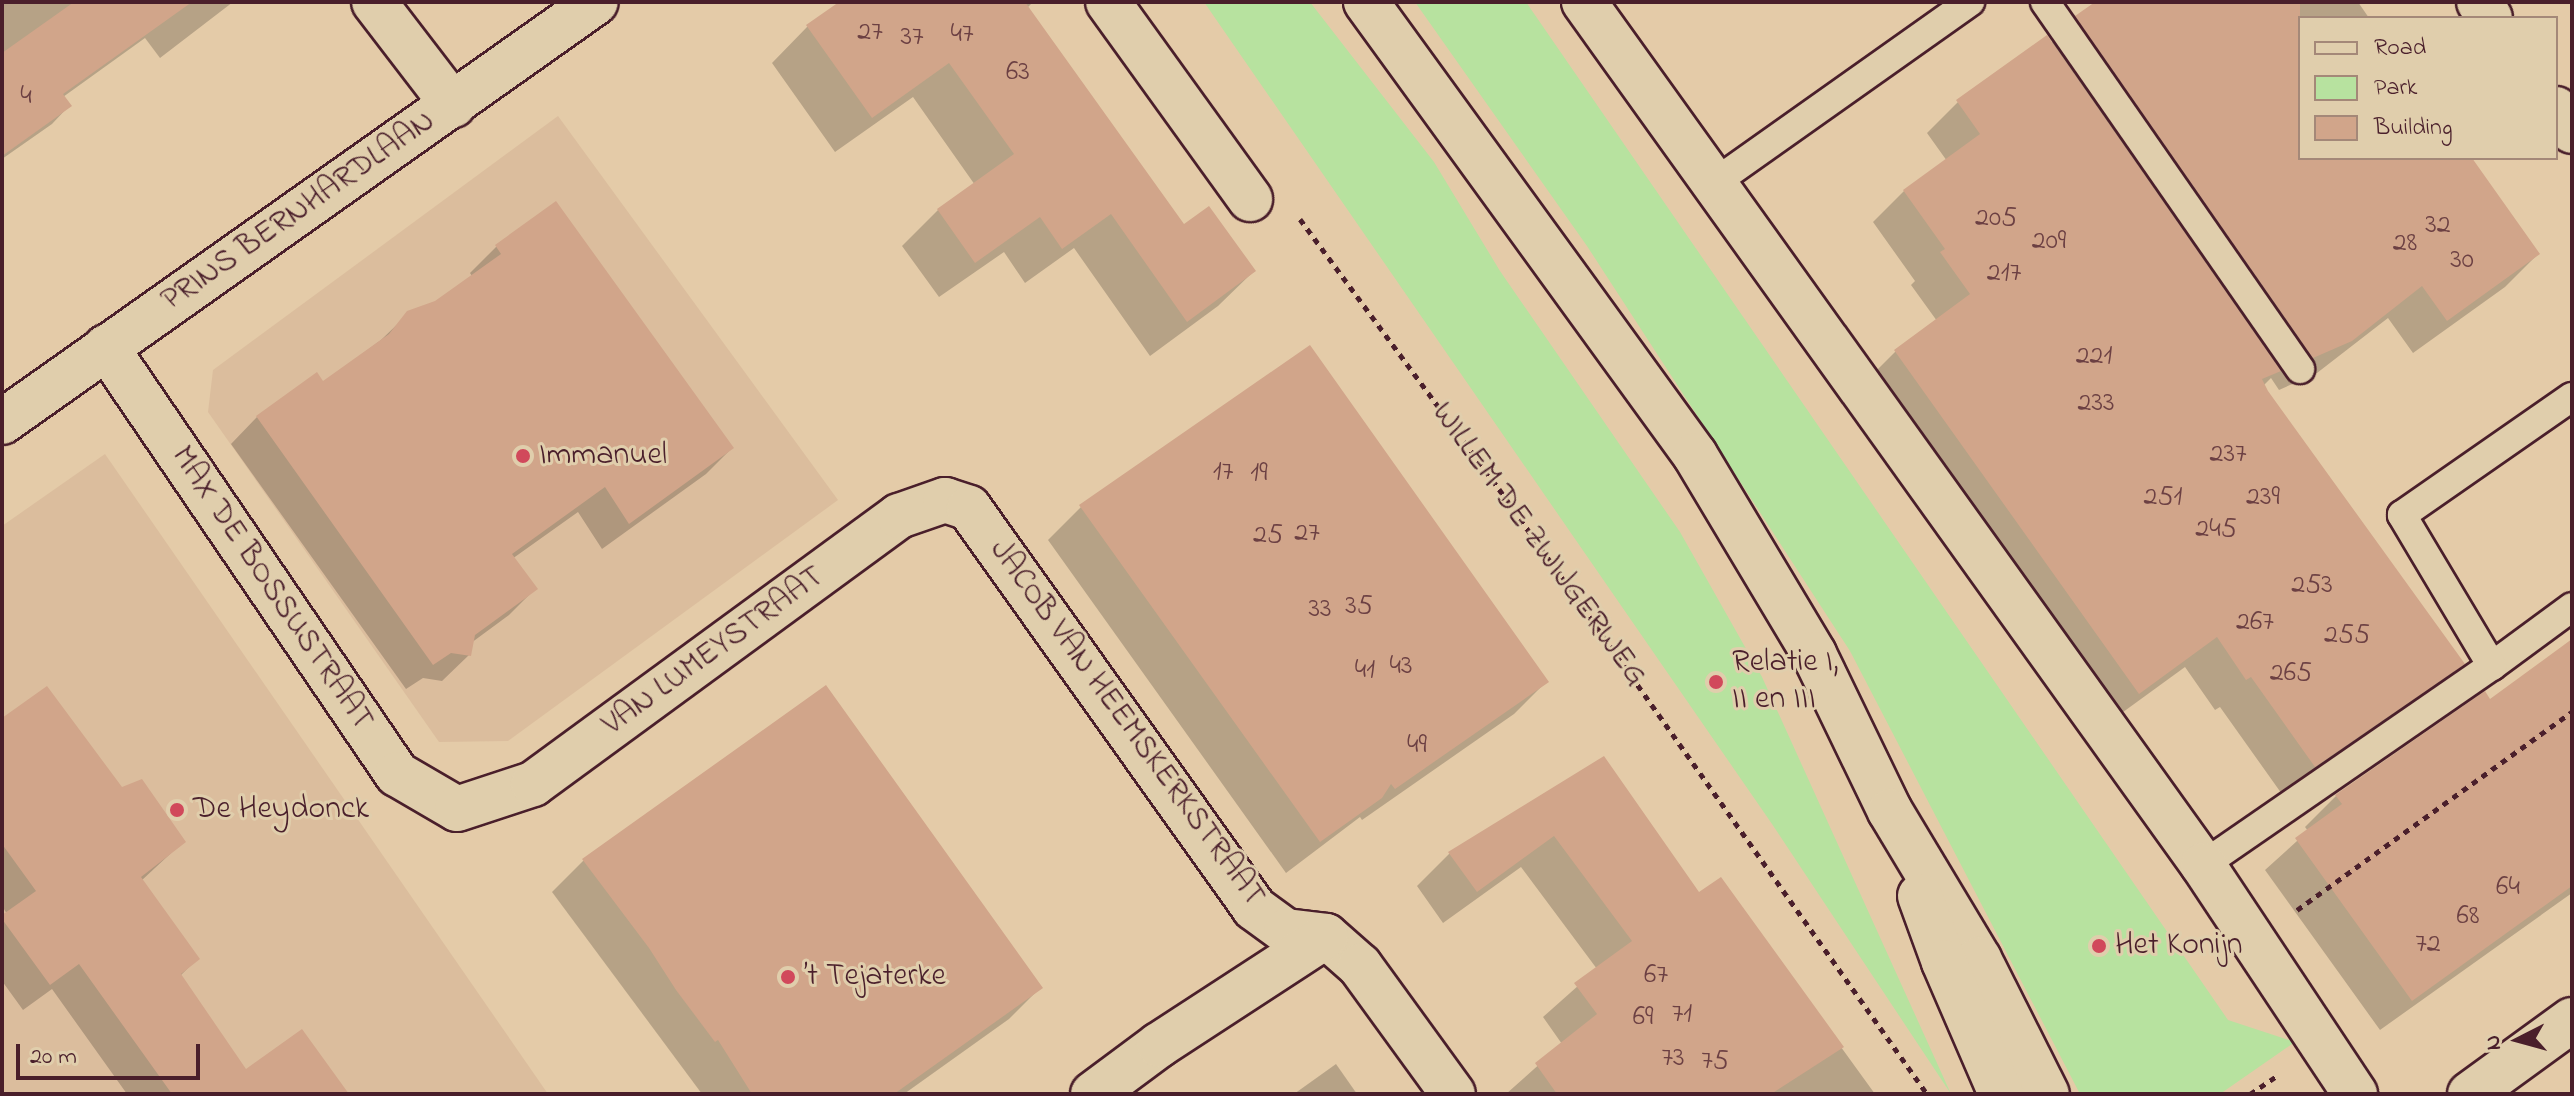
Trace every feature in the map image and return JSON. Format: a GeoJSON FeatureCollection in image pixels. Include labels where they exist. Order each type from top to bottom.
{"type":"FeatureCollection","features":[{"type":"Feature","properties":{"kind":"street"},"geometry":{"type":"LineString","coordinates":[[374,2],[453,105]]}},
{"type":"Feature","properties":{"kind":"street","name":"PRINS BERNHARDLAAN"},"geometry":{"type":"LineString","coordinates":[[2,422],[596,2]]}},
{"type":"Feature","properties":{"kind":"street"},"geometry":{"type":"LineString","coordinates":[[1108,2],[1250,199]]}},
{"type":"Feature","properties":{"kind":"street"},"geometry":{"type":"LineString","coordinates":[[1366,2],[1695,455],[1814,654],[1890,811],[1979,959],[2047,1094]]}},
{"type":"Feature","properties":{"kind":"street"},"geometry":{"type":"LineString","coordinates":[[1584,2],[2203,865],[2355,1094]]}},
{"type":"Feature","properties":{"kind":"street"},"geometry":{"type":"LineString","coordinates":[[2558,112],[2572,131]]}},
{"type":"Feature","properties":{"kind":"street","name":"MAX DE BOSSUSTRAAT"},"geometry":{"type":"LineString","coordinates":[[106,347],[397,774],[457,809]]}},
{"type":"Feature","properties":{"kind":"street","name":"VAN LUMEYSTRAAT"},"geometry":{"type":"LineString","coordinates":[[457,809],[533,784],[899,516],[945,500],[969,508]]}},
{"type":"Feature","properties":{"kind":"street","name":"JACOB VAN HEEMSKERKSTRAAT"},"geometry":{"type":"LineString","coordinates":[[969,508],[1254,908],[1286,931],[1326,936]]}},
{"type":"Feature","properties":{"kind":"street"},"geometry":{"type":"LineString","coordinates":[[1890,811],[1944,962],[2001,1094]]}},
{"type":"Feature","properties":{"kind":"street"},"geometry":{"type":"LineString","coordinates":[[1093,1094],[1159,1045],[1326,936],[1360,966],[1453,1094]]}},
{"type":"Feature","properties":{"kind":"street"},"geometry":{"type":"LineString","coordinates":[[2470,1094],[2572,1020]]}},
{"type":"Feature","properties":{"kind":"lane"},"geometry":{"type":"LineString","coordinates":[[1714,183],[1970,2]]}},
{"type":"Feature","properties":{"kind":"lane"},"geometry":{"type":"LineString","coordinates":[[2045,2],[2300,369]]}},
{"type":"Feature","properties":{"kind":"lane"},"geometry":{"type":"LineString","coordinates":[[2492,666],[2402,515],[2572,397]]}},
{"type":"Feature","properties":{"kind":"lane"},"geometry":{"type":"LineString","coordinates":[[2203,865],[2492,666],[2572,607]]}},
{"type":"Feature","properties":{"kind":"path","name":"WILLEM DE ZWIJGERWEG"},"geometry":{"type":"LineString","coordinates":[[1294,213],[1499,489],[1927,1094]]}},
{"type":"Feature","properties":{"kind":"path"},"geometry":{"type":"LineString","coordinates":[[2253,941],[2572,712]]}},
{"type":"Feature","properties":{"kind":"shaded area","name":"Immanuel"},"geometry":{"type":"Polygon","coordinates":[[[558,116],[838,500],[508,741],[439,742],[208,412],[213,370],[558,116]]]}},
{"type":"Feature","properties":{"kind":"shaded area","name":"De Heydonck"},"geometry":{"type":"Polygon","coordinates":[[[105,454],[548,1094],[2,1094],[2,526],[105,454]]]}},
{"type":"Feature","properties":{"kind":"green space"},"geometry":{"type":"Polygon","coordinates":[[[1204,2],[1310,2],[1434,162],[1500,271],[1680,532],[1762,677],[1951,1094],[1772,824],[1204,2]]]}},
{"type":"Feature","properties":{"kind":"green space"},"geometry":{"type":"Polygon","coordinates":[[[1415,2],[1526,2],[2228,1020],[2295,1042],[2220,1094],[2080,1094],[1850,651],[1587,246],[1415,2]]]}},
{"type":"Feature","properties":{"kind":"building"},"geometry":{"type":"Polygon","coordinates":[[[74,2],[192,2],[63,94],[72,106],[2,156],[2,53],[74,2]]]}},
{"type":"Feature","properties":{"kind":"building"},"geometry":{"type":"Polygon","coordinates":[[[839,2],[1025,2],[1184,224],[1209,206],[1256,271],[1187,322],[1111,214],[1062,249],[1040,217],[975,263],[937,209],[1014,154],[949,63],[872,118],[806,25],[839,2]]]}},
{"type":"Feature","properties":{"kind":"building"},"geometry":{"type":"Polygon","coordinates":[[[2095,2],[2300,2],[2298,160],[2473,160],[2540,254],[2447,321],[2422,286],[2352,341],[2313,358],[2075,16],[2095,2]]]}},
{"type":"Feature","properties":{"kind":"building"},"geometry":{"type":"Polygon","coordinates":[[[2047,35],[2281,371],[2262,379],[2268,391],[2465,664],[2315,767],[2251,677],[2246,680],[2217,637],[2139,694],[1894,350],[1970,294],[1940,252],[1945,249],[1903,190],[1980,134],[1956,100],[2047,35]]]}},
{"type":"Feature","properties":{"kind":"building"},"geometry":{"type":"Polygon","coordinates":[[[556,201],[734,448],[629,524],[605,487],[512,554],[538,589],[475,635],[471,656],[451,653],[433,665],[256,416],[317,372],[323,381],[389,334],[407,311],[435,301],[501,254],[495,245],[556,201]]]}},
{"type":"Feature","properties":{"kind":"building"},"geometry":{"type":"Polygon","coordinates":[[[1310,345],[1549,682],[1395,789],[1391,784],[1382,798],[1320,842],[1079,505],[1310,345]]]}},
{"type":"Feature","properties":{"kind":"building"},"geometry":{"type":"Polygon","coordinates":[[[2572,639],[2572,886],[2412,1001],[2295,838],[2342,804],[2335,795],[2485,691],[2490,699],[2572,639]]]}},
{"type":"Feature","properties":{"kind":"building"},"geometry":{"type":"Polygon","coordinates":[[[826,685],[1043,988],[894,1094],[752,1094],[718,1040],[715,1042],[582,859],[826,685]]]}},
{"type":"Feature","properties":{"kind":"building"},"geometry":{"type":"Polygon","coordinates":[[[47,686],[122,787],[142,779],[186,842],[141,877],[200,959],[181,974],[246,1069],[302,1029],[349,1094],[172,1094],[79,964],[50,985],[2,919],[2,915],[36,891],[2,844],[2,718],[47,686]]]}},
{"type":"Feature","properties":{"kind":"building"},"geometry":{"type":"Polygon","coordinates":[[[1604,756],[1699,892],[1721,877],[1844,1047],[1771,1094],[1557,1094],[1535,1063],[1597,1014],[1574,983],[1632,941],[1554,836],[1477,892],[1448,852],[1604,756]]]}},
{"type":"Feature","properties":{"kind":"place","name":"Immanuel"},"geometry":{"type":"Point","coordinates":[523,456]}},
{"type":"Feature","properties":{"kind":"place","name":"Relatie I, II en III"},"geometry":{"type":"Point","coordinates":[1716,682]}},
{"type":"Feature","properties":{"kind":"place","name":"De Heydonck"},"geometry":{"type":"Point","coordinates":[177,810]}},
{"type":"Feature","properties":{"kind":"place","name":"Het Konijn"},"geometry":{"type":"Point","coordinates":[2099,946]}},
{"type":"Feature","properties":{"kind":"place","name":"’t Tejaterke"},"geometry":{"type":"Point","coordinates":[788,977]}}]}
